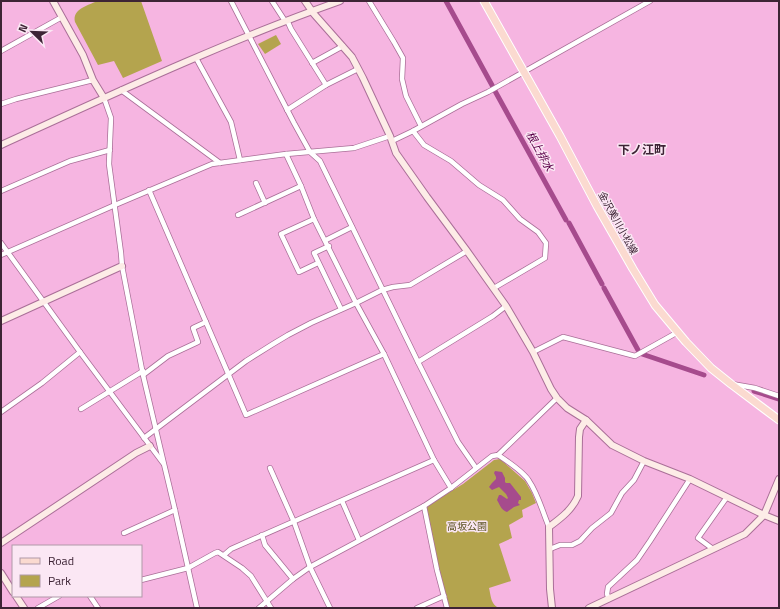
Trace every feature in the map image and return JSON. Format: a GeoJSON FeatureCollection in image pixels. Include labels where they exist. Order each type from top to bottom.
{"type":"FeatureCollection","features":[{"type":"Feature","properties":{"kind":"main road","name":"金沢美川小松線"},"geometry":{"type":"LineString","coordinates":[[484,1],[560,136],[597,206],[655,305],[686,342],[711,368],[779,420]]}},
{"type":"Feature","properties":{"kind":"street"},"geometry":{"type":"LineString","coordinates":[[53,1],[83,55],[93,80],[104,98],[111,118],[109,164],[122,266],[143,373],[176,510],[197,608]]}},
{"type":"Feature","properties":{"kind":"street"},"geometry":{"type":"LineString","coordinates":[[231,1],[310,152],[320,161],[382,290],[458,442],[476,468]]}},
{"type":"Feature","properties":{"kind":"street"},"geometry":{"type":"LineString","coordinates":[[272,1],[326,85]]}},
{"type":"Feature","properties":{"kind":"street"},"geometry":{"type":"LineString","coordinates":[[305,1],[352,57],[391,138],[396,153],[506,306],[533,352],[556,398],[567,408],[586,420],[612,445],[644,461],[690,479],[779,521]]}},
{"type":"Feature","properties":{"kind":"street"},"geometry":{"type":"LineString","coordinates":[[1,145],[121,90],[249,35],[340,1]]}},
{"type":"Feature","properties":{"kind":"street"},"geometry":{"type":"LineString","coordinates":[[369,1],[402,58],[402,79],[406,96],[422,126]]}},
{"type":"Feature","properties":{"kind":"street"},"geometry":{"type":"LineString","coordinates":[[1,255],[212,164],[286,154],[354,148],[413,131],[462,104],[488,92],[643,3],[650,1]]}},
{"type":"Feature","properties":{"kind":"street"},"geometry":{"type":"LineString","coordinates":[[1,51],[62,17]]}},
{"type":"Feature","properties":{"kind":"street"},"geometry":{"type":"LineString","coordinates":[[312,63],[343,46]]}},
{"type":"Feature","properties":{"kind":"street"},"geometry":{"type":"LineString","coordinates":[[196,58],[231,122],[240,160]]}},
{"type":"Feature","properties":{"kind":"street"},"geometry":{"type":"LineString","coordinates":[[287,110],[326,85],[358,69]]}},
{"type":"Feature","properties":{"kind":"street"},"geometry":{"type":"LineString","coordinates":[[1,104],[93,80]]}},
{"type":"Feature","properties":{"kind":"street"},"geometry":{"type":"LineString","coordinates":[[121,90],[220,163]]}},
{"type":"Feature","properties":{"kind":"street"},"geometry":{"type":"LineString","coordinates":[[413,131],[424,145],[451,161],[479,185],[503,200],[520,219],[538,232],[546,243],[545,258],[494,288]]}},
{"type":"Feature","properties":{"kind":"street"},"geometry":{"type":"LineString","coordinates":[[1,191],[70,161],[110,150]]}},
{"type":"Feature","properties":{"kind":"street"},"geometry":{"type":"LineString","coordinates":[[286,154],[314,218],[356,303],[384,354],[434,460],[451,488]]}},
{"type":"Feature","properties":{"kind":"street"},"geometry":{"type":"LineString","coordinates":[[256,183],[265,203]]}},
{"type":"Feature","properties":{"kind":"street"},"geometry":{"type":"LineString","coordinates":[[238,215],[301,186]]}},
{"type":"Feature","properties":{"kind":"street"},"geometry":{"type":"LineString","coordinates":[[149,190],[246,414],[384,354]]}},
{"type":"Feature","properties":{"kind":"street"},"geometry":{"type":"LineString","coordinates":[[314,218],[281,234],[299,272],[318,263]]}},
{"type":"Feature","properties":{"kind":"street"},"geometry":{"type":"LineString","coordinates":[[326,240],[352,226]]}},
{"type":"Feature","properties":{"kind":"street"},"geometry":{"type":"LineString","coordinates":[[1,243],[164,464]]}},
{"type":"Feature","properties":{"kind":"street"},"geometry":{"type":"LineString","coordinates":[[329,246],[314,253],[341,309]]}},
{"type":"Feature","properties":{"kind":"street"},"geometry":{"type":"LineString","coordinates":[[144,438],[246,361],[288,335],[382,290],[410,285],[467,251]]}},
{"type":"Feature","properties":{"kind":"street"},"geometry":{"type":"LineString","coordinates":[[1,322],[122,266]]}},
{"type":"Feature","properties":{"kind":"street"},"geometry":{"type":"LineString","coordinates":[[418,362],[493,316],[506,306]]}},
{"type":"Feature","properties":{"kind":"street"},"geometry":{"type":"LineString","coordinates":[[81,409],[143,373],[168,356],[198,342],[193,328],[206,322]]}},
{"type":"Feature","properties":{"kind":"street"},"geometry":{"type":"LineString","coordinates":[[533,352],[563,338],[635,356],[678,332]]}},
{"type":"Feature","properties":{"kind":"street"},"geometry":{"type":"LineString","coordinates":[[1,412],[42,383],[80,352]]}},
{"type":"Feature","properties":{"kind":"street"},"geometry":{"type":"LineString","coordinates":[[731,384],[755,388],[779,396]]}},
{"type":"Feature","properties":{"kind":"street"},"geometry":{"type":"LineString","coordinates":[[259,608],[293,579],[310,567],[424,506],[451,488],[492,456],[498,454],[556,398]]}},
{"type":"Feature","properties":{"kind":"street"},"geometry":{"type":"LineString","coordinates":[[549,527],[566,514],[578,496],[579,437],[580,429],[586,420]]}},
{"type":"Feature","properties":{"kind":"street"},"geometry":{"type":"LineString","coordinates":[[1,543],[136,453],[150,446]]}},
{"type":"Feature","properties":{"kind":"street"},"geometry":{"type":"LineString","coordinates":[[498,454],[506,459],[529,480],[549,527],[550,589],[552,608]]}},
{"type":"Feature","properties":{"kind":"street"},"geometry":{"type":"LineString","coordinates":[[224,555],[231,549],[434,460]]}},
{"type":"Feature","properties":{"kind":"street"},"geometry":{"type":"LineString","coordinates":[[550,549],[560,545],[572,545],[580,540],[612,512],[622,494],[634,480],[644,461]]}},
{"type":"Feature","properties":{"kind":"street"},"geometry":{"type":"LineString","coordinates":[[270,468],[294,522],[310,567],[330,608]]}},
{"type":"Feature","properties":{"kind":"street"},"geometry":{"type":"LineString","coordinates":[[589,608],[745,534],[764,515],[779,478]]}},
{"type":"Feature","properties":{"kind":"street"},"geometry":{"type":"LineString","coordinates":[[609,599],[607,594],[608,587],[641,554],[690,479]]}},
{"type":"Feature","properties":{"kind":"street"},"geometry":{"type":"LineString","coordinates":[[713,549],[698,538],[727,497]]}},
{"type":"Feature","properties":{"kind":"street"},"geometry":{"type":"LineString","coordinates":[[342,501],[359,540]]}},
{"type":"Feature","properties":{"kind":"street"},"geometry":{"type":"LineString","coordinates":[[424,506],[447,608]]}},
{"type":"Feature","properties":{"kind":"street"},"geometry":{"type":"LineString","coordinates":[[124,532],[176,510]]}},
{"type":"Feature","properties":{"kind":"street"},"geometry":{"type":"LineString","coordinates":[[262,535],[265,545],[293,579]]}},
{"type":"Feature","properties":{"kind":"street"},"geometry":{"type":"LineString","coordinates":[[142,580],[188,568],[214,552],[218,552],[251,576],[271,608]]}},
{"type":"Feature","properties":{"kind":"street"},"geometry":{"type":"LineString","coordinates":[[1,573],[12,590]]}},
{"type":"Feature","properties":{"kind":"street"},"geometry":{"type":"LineString","coordinates":[[417,608],[444,596]]}},
{"type":"Feature","properties":{"kind":"street"},"geometry":{"type":"LineString","coordinates":[[17,597],[24,608]]}},
{"type":"Feature","properties":{"kind":"street"},"geometry":{"type":"LineString","coordinates":[[38,608],[57,597]]}},
{"type":"Feature","properties":{"kind":"street"},"geometry":{"type":"LineString","coordinates":[[91,597],[98,608]]}},
{"type":"Feature","properties":{"kind":"green space"},"geometry":{"type":"Polygon","coordinates":[[[97,1],[141,1],[162,61],[123,78],[114,61],[98,65],[75,22],[76,14],[81,8],[97,1]]]}},
{"type":"Feature","properties":{"kind":"green space"},"geometry":{"type":"Polygon","coordinates":[[[276,35],[281,44],[265,54],[258,44],[276,35]]]}},
{"type":"Feature","properties":{"kind":"green space","name":"高坂公園"},"geometry":{"type":"Polygon","coordinates":[[[500,459],[525,481],[536,503],[522,510],[523,517],[509,525],[512,538],[499,544],[511,581],[489,588],[493,603],[495,606],[501,608],[449,608],[429,530],[426,511],[428,505],[463,484],[494,460],[500,459]]]}},
{"type":"Feature","properties":{"kind":"shaded area"},"geometry":{"type":"Polygon","coordinates":[[[495,471],[502,472],[505,482],[510,483],[521,497],[521,500],[519,500],[518,503],[520,505],[507,512],[502,509],[497,500],[499,495],[507,499],[506,494],[499,487],[492,490],[489,487],[496,479],[494,473],[495,471]]]}},
{"type":"Feature","properties":{"kind":"waterway","name":"根上排水"},"geometry":{"type":"LineString","coordinates":[[446,1],[493,87]]}},
{"type":"Feature","properties":{"kind":"waterway","name":"根上排水"},"geometry":{"type":"LineString","coordinates":[[495,91],[566,220]]}},
{"type":"Feature","properties":{"kind":"waterway","name":"根上排水"},"geometry":{"type":"LineString","coordinates":[[569,223],[602,284]]}},
{"type":"Feature","properties":{"kind":"waterway","name":"根上排水"},"geometry":{"type":"LineString","coordinates":[[604,288],[638,350]]}},
{"type":"Feature","properties":{"kind":"waterway","name":"根上排水"},"geometry":{"type":"LineString","coordinates":[[642,354],[704,375]]}},
{"type":"Feature","properties":{"kind":"waterway","name":"根上排水"},"geometry":{"type":"LineString","coordinates":[[754,391],[779,399]]}},
{"type":"Feature","properties":{"kind":"district","name":"下ノ江町"},"geometry":{"type":"Point","coordinates":[642,149]}}]}
